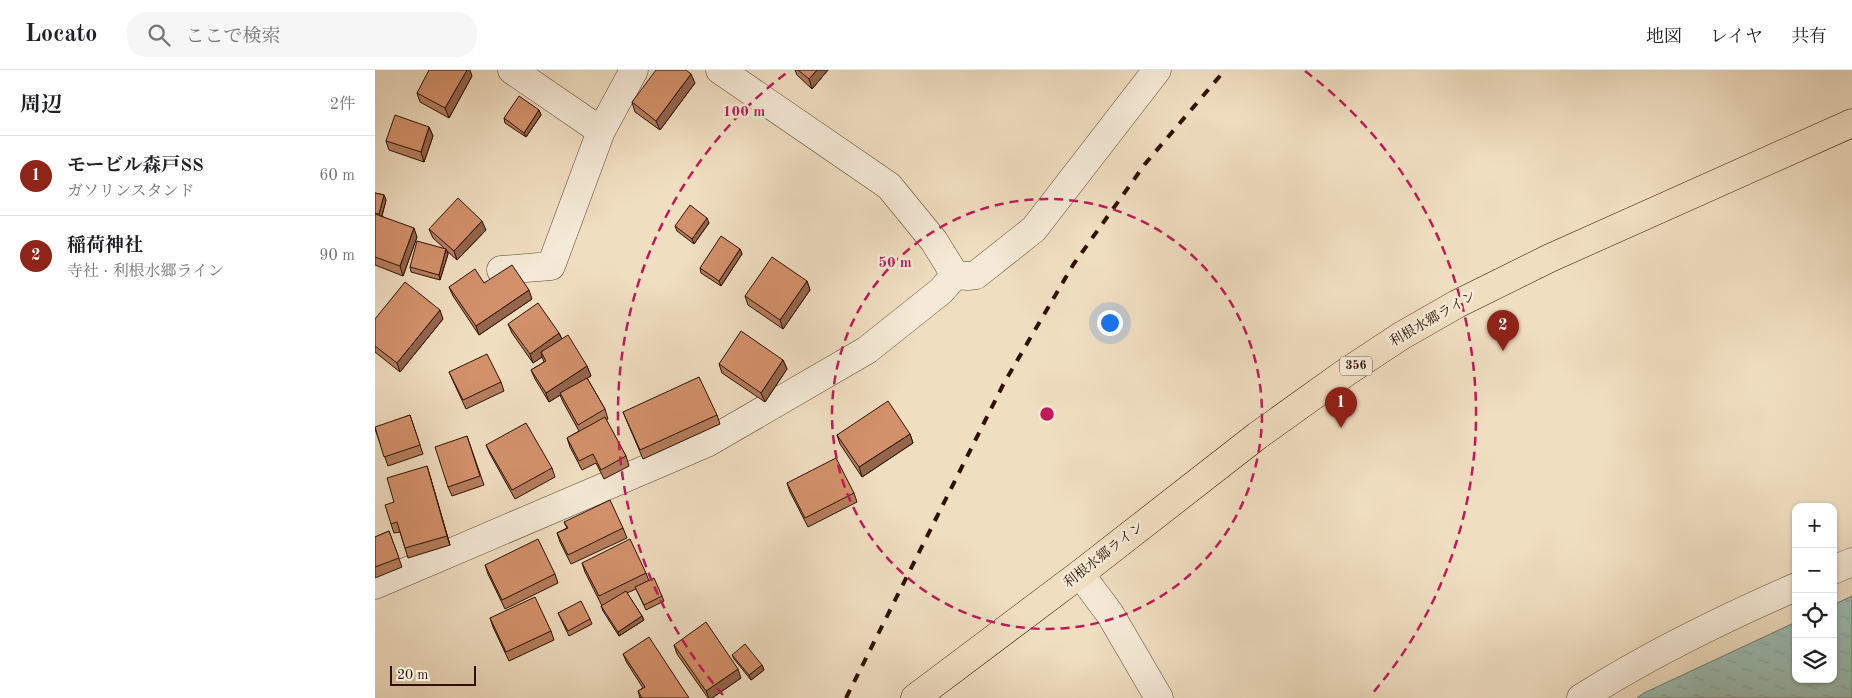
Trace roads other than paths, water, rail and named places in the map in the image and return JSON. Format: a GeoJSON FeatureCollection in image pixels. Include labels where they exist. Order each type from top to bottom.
{"type":"FeatureCollection","features":[{"type":"Feature","properties":{"kind":"highway","name":"利根水郷ライン"},"geometry":{"type":"LineString","coordinates":[[915,698],[1080,574],[1257,436],[1345,373],[1409,332],[1457,304],[1550,258],[1852,123]]}},
{"type":"Feature","properties":{"kind":"street"},"geometry":{"type":"LineString","coordinates":[[512,70],[601,131]]}},
{"type":"Feature","properties":{"kind":"street"},"geometry":{"type":"LineString","coordinates":[[501,270],[551,266],[601,131],[634,70]]}},
{"type":"Feature","properties":{"kind":"street"},"geometry":{"type":"LineString","coordinates":[[720,70],[889,186],[934,241],[955,275]]}},
{"type":"Feature","properties":{"kind":"street"},"geometry":{"type":"LineString","coordinates":[[955,275],[976,275],[1034,229],[1157,70]]}},
{"type":"Feature","properties":{"kind":"street"},"geometry":{"type":"LineString","coordinates":[[375,585],[707,443],[867,350],[941,291],[955,275]]}},
{"type":"Feature","properties":{"kind":"street"},"geometry":{"type":"LineString","coordinates":[[1837,568],[1852,562]]}},
{"type":"Feature","properties":{"kind":"street"},"geometry":{"type":"LineString","coordinates":[[1080,574],[1110,614],[1159,698]]}},
{"type":"Feature","properties":{"kind":"street"},"geometry":{"type":"LineString","coordinates":[[1581,698],[1624,671],[1792,588]]}},
{"type":"Feature","properties":{"kind":"water"},"geometry":{"type":"Polygon","coordinates":[[[1852,596],[1852,698],[1637,698],[1792,624],[1792,683],[1837,683],[1837,603],[1852,596]]]}},
{"type":"Feature","properties":{"kind":"railway"},"geometry":{"type":"LineString","coordinates":[[846,698],[1004,383],[1073,265],[1145,164],[1225,70]]}},
{"type":"Feature","properties":{"kind":"place","name":"稲荷神社"},"geometry":{"type":"Point","coordinates":[1503,351]}},
{"type":"Feature","properties":{"kind":"place","name":"モービル森戸SS"},"geometry":{"type":"Point","coordinates":[1341,428]}}]}
